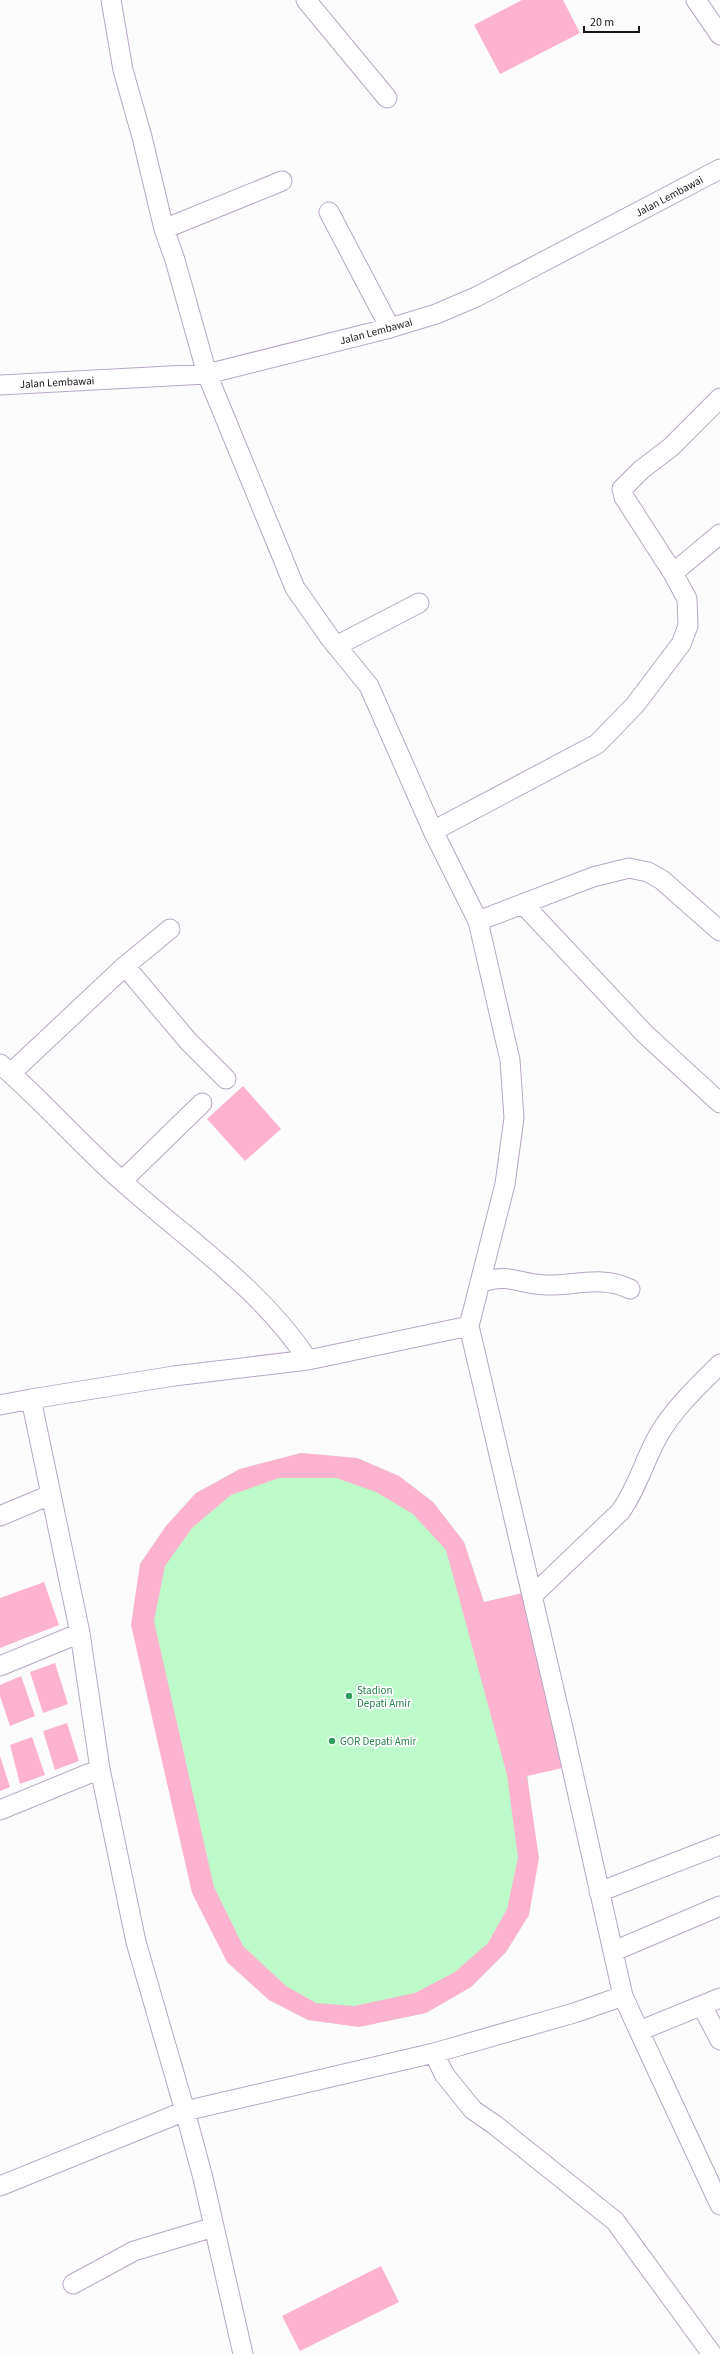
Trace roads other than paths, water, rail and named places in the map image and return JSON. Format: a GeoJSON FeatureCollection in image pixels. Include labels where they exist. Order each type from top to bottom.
{"type":"FeatureCollection","features":[{"type":"Feature","properties":{"kind":"street"},"geometry":{"type":"LineString","coordinates":[[111,0],[123,70],[142,137],[164,229],[175,260],[207,374],[295,588],[310,612],[369,686],[433,831],[478,921],[510,1060],[514,1118],[505,1184],[482,1282],[469,1326],[623,1996],[720,2205]]}},
{"type":"Feature","properties":{"kind":"street"},"geometry":{"type":"LineString","coordinates":[[306,0],[387,98]]}},
{"type":"Feature","properties":{"kind":"street"},"geometry":{"type":"LineString","coordinates":[[696,0],[720,35]]}},
{"type":"Feature","properties":{"kind":"street","name":"Jalan Lembawai"},"geometry":{"type":"LineString","coordinates":[[0,385],[207,374],[390,328],[436,314],[476,297],[720,169]]}},
{"type":"Feature","properties":{"kind":"street"},"geometry":{"type":"LineString","coordinates":[[164,229],[282,181]]}},
{"type":"Feature","properties":{"kind":"street"},"geometry":{"type":"LineString","coordinates":[[329,212],[390,328]]}},
{"type":"Feature","properties":{"kind":"street"},"geometry":{"type":"LineString","coordinates":[[433,831],[583,752],[609,733],[635,705],[682,644],[688,626],[689,612],[687,599],[673,573],[624,497],[622,488],[641,470],[672,447],[720,398]]}},
{"type":"Feature","properties":{"kind":"street"},"geometry":{"type":"LineString","coordinates":[[673,573],[720,534]]}},
{"type":"Feature","properties":{"kind":"street"},"geometry":{"type":"LineString","coordinates":[[336,646],[419,603]]}},
{"type":"Feature","properties":{"kind":"street"},"geometry":{"type":"LineString","coordinates":[[478,921],[593,877],[629,868],[648,872],[662,880],[720,931]]}},
{"type":"Feature","properties":{"kind":"street"},"geometry":{"type":"LineString","coordinates":[[523,904],[645,1034],[720,1102]]}},
{"type":"Feature","properties":{"kind":"street"},"geometry":{"type":"LineString","coordinates":[[170,928],[5,1069],[122,1181],[234,1276],[276,1316],[308,1360]]}},
{"type":"Feature","properties":{"kind":"street"},"geometry":{"type":"LineString","coordinates":[[125,966],[188,1041],[226,1079]]}},
{"type":"Feature","properties":{"kind":"street"},"geometry":{"type":"LineString","coordinates":[[122,1181],[202,1103]]}},
{"type":"Feature","properties":{"kind":"street"},"geometry":{"type":"LineString","coordinates":[[482,1282],[501,1277],[544,1285],[605,1280],[630,1289]]}},
{"type":"Feature","properties":{"kind":"street"},"geometry":{"type":"LineString","coordinates":[[0,1405],[174,1376],[308,1360],[469,1326]]}},
{"type":"Feature","properties":{"kind":"street"},"geometry":{"type":"LineString","coordinates":[[532,1596],[620,1512],[628,1500],[648,1454],[663,1428],[684,1400],[720,1364]]}},
{"type":"Feature","properties":{"kind":"street"},"geometry":{"type":"LineString","coordinates":[[31,1399],[80,1633],[100,1769],[136,1942],[185,2111],[214,2227],[243,2354]]}},
{"type":"Feature","properties":{"kind":"street"},"geometry":{"type":"LineString","coordinates":[[0,1516],[50,1495]]}},
{"type":"Feature","properties":{"kind":"street"},"geometry":{"type":"LineString","coordinates":[[0,1666],[80,1633]]}},
{"type":"Feature","properties":{"kind":"street"},"geometry":{"type":"LineString","coordinates":[[0,1810],[100,1769]]}},
{"type":"Feature","properties":{"kind":"street"},"geometry":{"type":"LineString","coordinates":[[599,1892],[720,1845]]}},
{"type":"Feature","properties":{"kind":"street"},"geometry":{"type":"LineString","coordinates":[[614,1952],[720,1906]]}},
{"type":"Feature","properties":{"kind":"street"},"geometry":{"type":"LineString","coordinates":[[0,2186],[185,2111],[434,2053],[574,2013],[623,1996]]}},
{"type":"Feature","properties":{"kind":"street"},"geometry":{"type":"LineString","coordinates":[[639,2031],[720,1998]]}},
{"type":"Feature","properties":{"kind":"street"},"geometry":{"type":"LineString","coordinates":[[702,2006],[720,2040]]}},
{"type":"Feature","properties":{"kind":"street"},"geometry":{"type":"LineString","coordinates":[[434,2053],[444,2074],[473,2110],[495,2125],[615,2221],[712,2354]]}},
{"type":"Feature","properties":{"kind":"street"},"geometry":{"type":"LineString","coordinates":[[73,2284],[134,2251],[214,2227]]}},
{"type":"Feature","properties":{"kind":"place","name":"Stadion Depati Amir"},"geometry":{"type":"Point","coordinates":[349,1696]}},
{"type":"Feature","properties":{"kind":"place","name":"GOR Depati Amir"},"geometry":{"type":"Point","coordinates":[332,1741]}}]}
